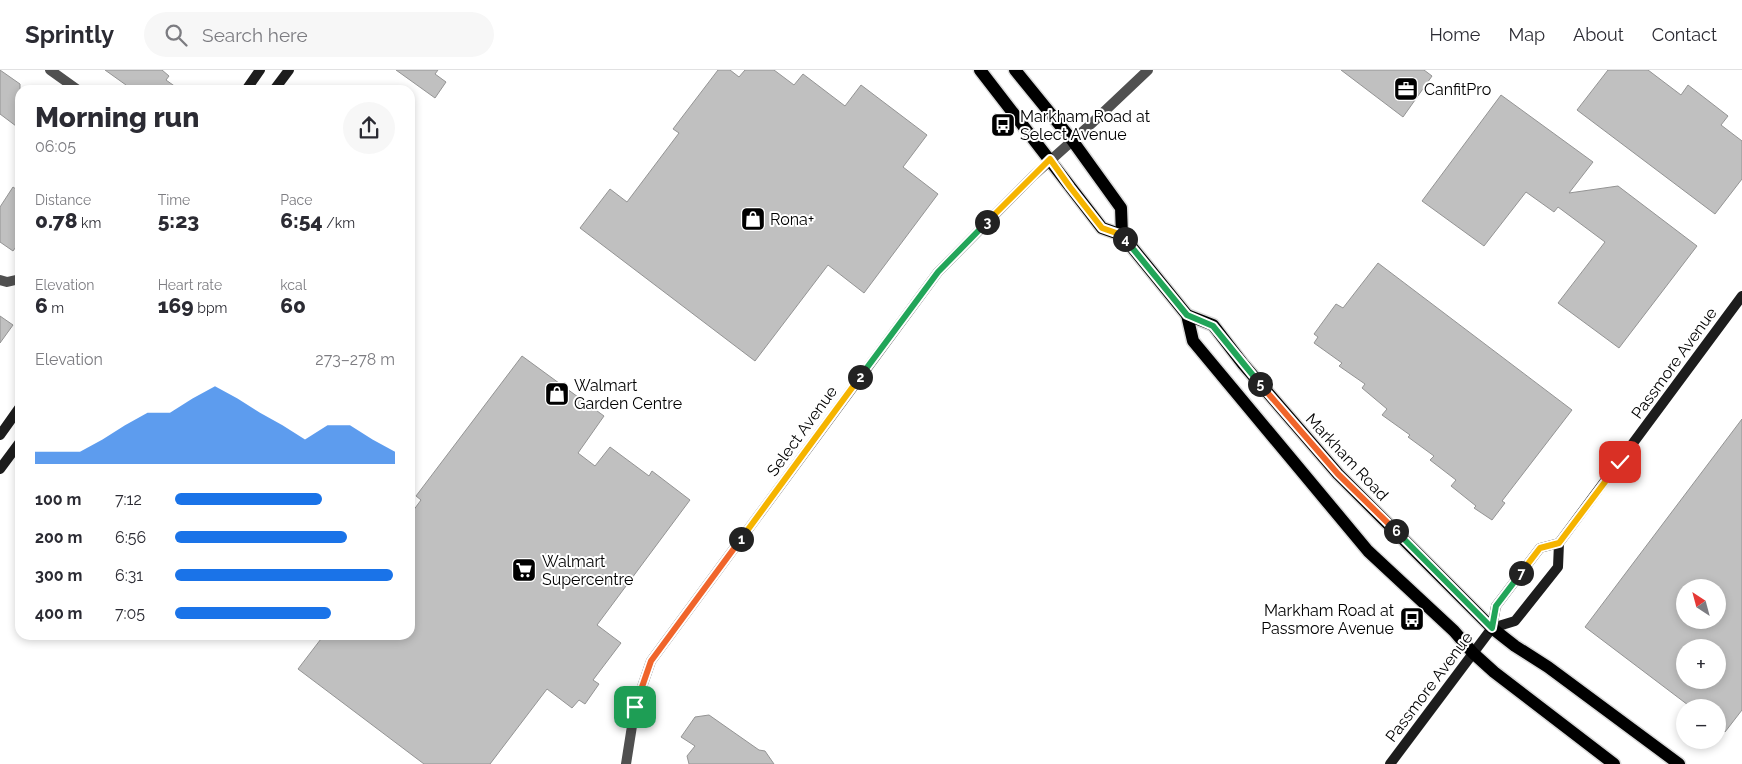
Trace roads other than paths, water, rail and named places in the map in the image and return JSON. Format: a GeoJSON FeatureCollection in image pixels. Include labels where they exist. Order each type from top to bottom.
{"type":"FeatureCollection","features":[{"type":"Feature","properties":{"kind":"main road","name":"Markham Road"},"geometry":{"type":"LineString","coordinates":[[980,70],[1102,228],[1122,235],[1187,315],[1193,341],[1368,551],[1454,630],[1473,653],[1494,672],[1614,764]]}},
{"type":"Feature","properties":{"kind":"main road"},"geometry":{"type":"LineString","coordinates":[[1015,70],[1072,140],[1122,208],[1122,235]]}},
{"type":"Feature","properties":{"kind":"main road","name":"Markham Road"},"geometry":{"type":"LineString","coordinates":[[1187,315],[1213,326],[1243,364],[1338,474],[1492,628],[1515,646],[1548,666],[1679,764]]}},
{"type":"Feature","properties":{"kind":"street"},"geometry":{"type":"LineString","coordinates":[[50,70],[71,85]]}},
{"type":"Feature","properties":{"kind":"street"},"geometry":{"type":"LineString","coordinates":[[250,85],[260,70]]}},
{"type":"Feature","properties":{"kind":"street"},"geometry":{"type":"LineString","coordinates":[[278,85],[289,70]]}},
{"type":"Feature","properties":{"kind":"street","name":"Select Avenue"},"geometry":{"type":"LineString","coordinates":[[626,764],[635,707],[651,661],[938,272],[1050,159],[1091,124],[1148,70]]}},
{"type":"Feature","properties":{"kind":"street"},"geometry":{"type":"LineString","coordinates":[[0,280],[8,282],[15,280]]}},
{"type":"Feature","properties":{"kind":"street","name":"Passmore Avenue"},"geometry":{"type":"LineString","coordinates":[[1492,628],[1515,620],[1558,566],[1559,543],[1742,296]]}},
{"type":"Feature","properties":{"kind":"street"},"geometry":{"type":"LineString","coordinates":[[0,435],[15,414]]}},
{"type":"Feature","properties":{"kind":"street"},"geometry":{"type":"LineString","coordinates":[[0,469],[15,449]]}},
{"type":"Feature","properties":{"kind":"street","name":"Passmore Avenue"},"geometry":{"type":"LineString","coordinates":[[1390,764],[1492,628],[1496,606],[1540,548],[1559,543]]}},
{"type":"Feature","properties":{"kind":"place","name":"CanfitPro"},"geometry":{"type":"Point","coordinates":[1406,89]}},
{"type":"Feature","properties":{"kind":"place","name":"Markham Road at Select Avenue"},"geometry":{"type":"Point","coordinates":[1003,125]}},
{"type":"Feature","properties":{"kind":"place","name":"Rona+"},"geometry":{"type":"Point","coordinates":[753,219]}},
{"type":"Feature","properties":{"kind":"place","name":"Walmart Garden Centre"},"geometry":{"type":"Point","coordinates":[557,394]}},
{"type":"Feature","properties":{"kind":"place","name":"Walmart Supercentre"},"geometry":{"type":"Point","coordinates":[524,570]}},
{"type":"Feature","properties":{"kind":"place","name":"Markham Road at Passmore Avenue"},"geometry":{"type":"Point","coordinates":[1412,619]}}]}
